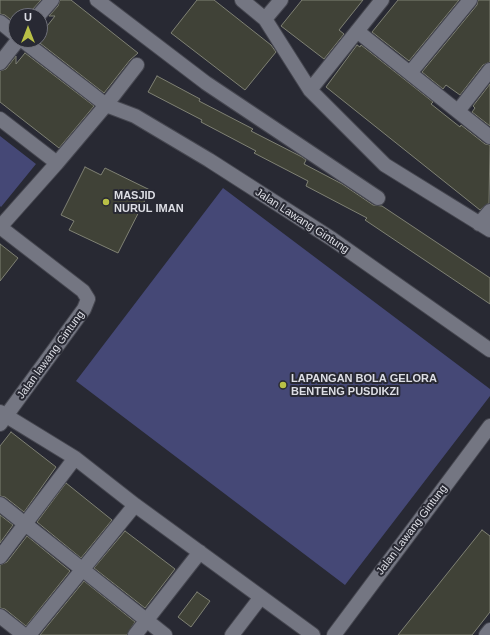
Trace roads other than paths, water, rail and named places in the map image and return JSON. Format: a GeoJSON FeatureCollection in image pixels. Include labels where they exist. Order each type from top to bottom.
{"type":"FeatureCollection","features":[{"type":"Feature","properties":{"kind":"street"},"geometry":{"type":"LineString","coordinates":[[45,8],[52,0]]}},
{"type":"Feature","properties":{"kind":"street"},"geometry":{"type":"LineString","coordinates":[[98,0],[206,83],[378,198]]}},
{"type":"Feature","properties":{"kind":"street"},"geometry":{"type":"LineString","coordinates":[[242,0],[265,19],[310,90],[385,165],[485,227],[490,212]]}},
{"type":"Feature","properties":{"kind":"street"},"geometry":{"type":"LineString","coordinates":[[265,19],[281,0]]}},
{"type":"Feature","properties":{"kind":"street"},"geometry":{"type":"LineString","coordinates":[[310,90],[382,0]]}},
{"type":"Feature","properties":{"kind":"street"},"geometry":{"type":"LineString","coordinates":[[410,73],[470,0]]}},
{"type":"Feature","properties":{"kind":"street"},"geometry":{"type":"LineString","coordinates":[[0,22],[8,28]]}},
{"type":"Feature","properties":{"kind":"street"},"geometry":{"type":"LineString","coordinates":[[357,31],[490,137]]}},
{"type":"Feature","properties":{"kind":"street"},"geometry":{"type":"LineString","coordinates":[[0,63],[12,48]]}},
{"type":"Feature","properties":{"kind":"street","name":"Jalan Lawang Gintung"},"geometry":{"type":"LineString","coordinates":[[32,48],[106,105],[135,116],[209,160],[332,240],[490,350]]}},
{"type":"Feature","properties":{"kind":"street"},"geometry":{"type":"LineString","coordinates":[[0,227],[57,163],[106,105],[137,65]]}},
{"type":"Feature","properties":{"kind":"street"},"geometry":{"type":"LineString","coordinates":[[458,111],[490,70]]}},
{"type":"Feature","properties":{"kind":"street"},"geometry":{"type":"LineString","coordinates":[[0,120],[57,163]]}},
{"type":"Feature","properties":{"kind":"street","name":"Jalan lawang Gintung"},"geometry":{"type":"LineString","coordinates":[[0,227],[83,291],[88,299],[84,309],[2,418]]}},
{"type":"Feature","properties":{"kind":"street"},"geometry":{"type":"LineString","coordinates":[[2,418],[75,458],[135,505],[313,635]]}},
{"type":"Feature","properties":{"kind":"street","name":"Jalan Lawang Gintung"},"geometry":{"type":"LineString","coordinates":[[334,635],[490,426]]}},
{"type":"Feature","properties":{"kind":"street"},"geometry":{"type":"LineString","coordinates":[[0,557],[75,458]]}},
{"type":"Feature","properties":{"kind":"street"},"geometry":{"type":"LineString","coordinates":[[0,504],[165,635]]}},
{"type":"Feature","properties":{"kind":"street"},"geometry":{"type":"LineString","coordinates":[[29,635],[135,505]]}},
{"type":"Feature","properties":{"kind":"street"},"geometry":{"type":"LineString","coordinates":[[135,635],[200,552]]}},
{"type":"Feature","properties":{"kind":"street"},"geometry":{"type":"LineString","coordinates":[[232,635],[261,597]]}},
{"type":"Feature","properties":{"kind":"street"},"geometry":{"type":"LineString","coordinates":[[0,616],[24,635]]}},
{"type":"Feature","properties":{"kind":"street"},"geometry":{"type":"LineString","coordinates":[[486,635],[490,630]]}},
{"type":"Feature","properties":{"kind":"place","name":"MASJID NURUL IMAN"},"geometry":{"type":"Point","coordinates":[106,202]}},
{"type":"Feature","properties":{"kind":"place","name":"LAPANGAN BOLA GELORA BENTENG PUSDIKZI"},"geometry":{"type":"Point","coordinates":[283,385]}}]}
